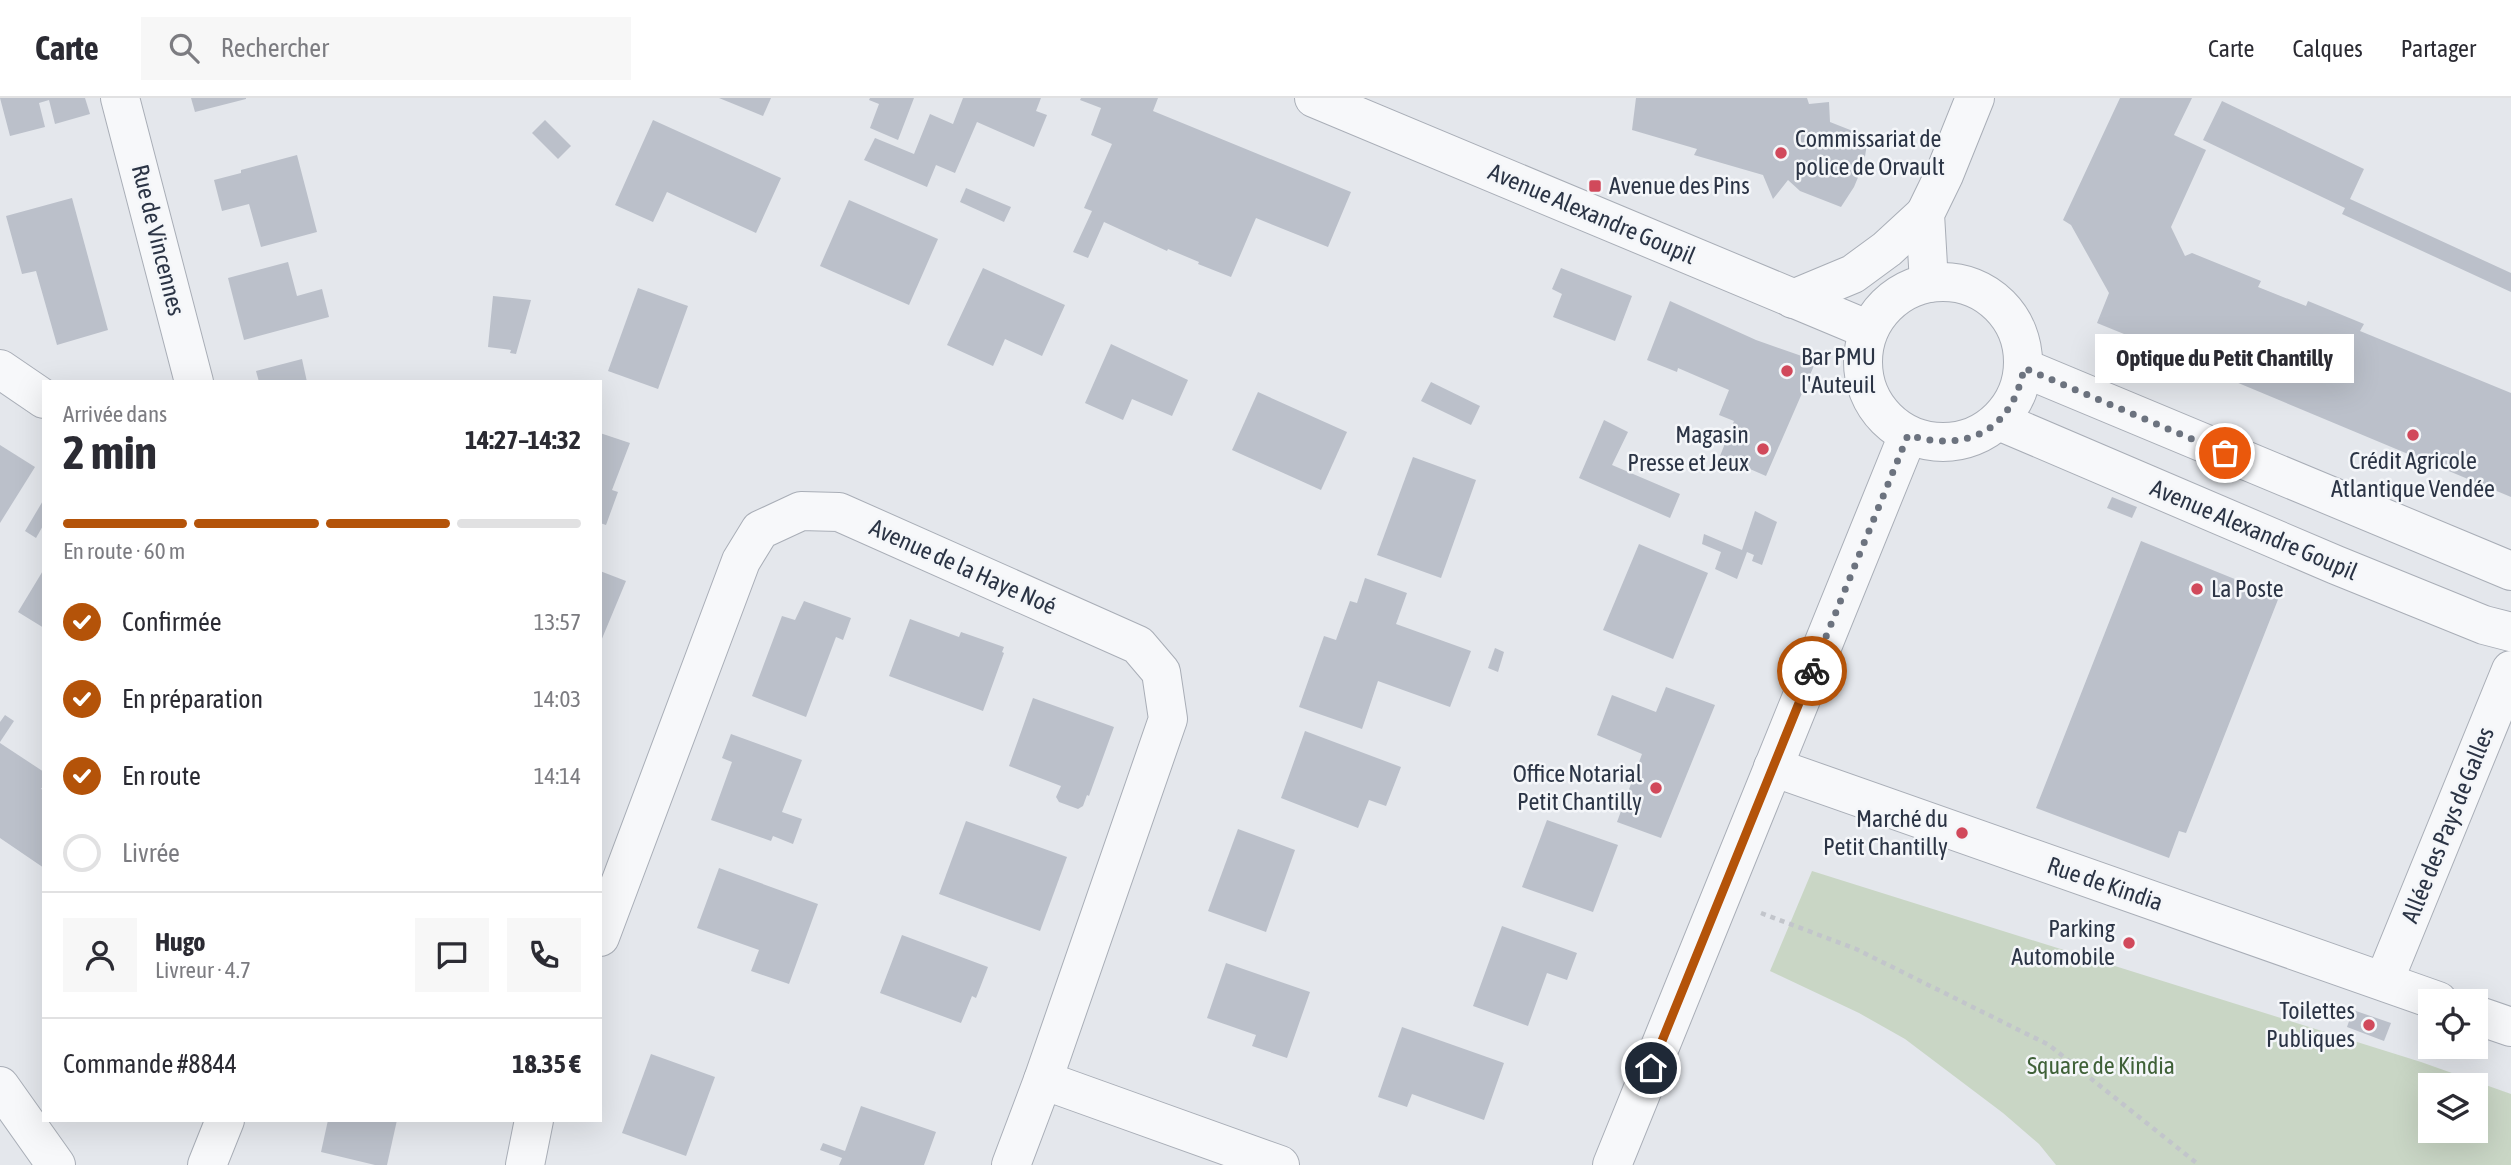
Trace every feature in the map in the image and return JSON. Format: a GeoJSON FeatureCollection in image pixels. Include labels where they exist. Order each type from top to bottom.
{"type":"FeatureCollection","features":[{"type":"Feature","properties":{"kind":"street","name":"Rue de Vincennes"},"geometry":{"type":"LineString","coordinates":[[121,98],[193,380]]}},
{"type":"Feature","properties":{"kind":"street","name":"Avenue Alexandre Goupil"},"geometry":{"type":"LineString","coordinates":[[1314,98],[1869,330]]}},
{"type":"Feature","properties":{"kind":"street"},"geometry":{"type":"LineString","coordinates":[[1793,299],[1853,274],[1887,249],[1925,214],[1975,98]]}},
{"type":"Feature","properties":{"kind":"street"},"geometry":{"type":"LineString","coordinates":[[1925,214],[1928,283]]}},
{"type":"Feature","properties":{"kind":"street"},"geometry":{"type":"LineString","coordinates":[[1953,282],[1976,289],[1997,302],[2013,321],[2022,345],[2024,368],[2020,388],[2011,406],[1999,421],[1979,435],[1956,442],[1931,442],[1908,435],[1888,421],[1873,401],[1864,379],[1863,354],[1869,330],[1884,309],[1904,293],[1928,283],[1953,282]]}},
{"type":"Feature","properties":{"kind":"street"},"geometry":{"type":"LineString","coordinates":[[2024,368],[2511,570]]}},
{"type":"Feature","properties":{"kind":"street"},"geometry":{"type":"LineString","coordinates":[[0,369],[42,398]]}},
{"type":"Feature","properties":{"kind":"street","name":"Avenue Alexandre Goupil"},"geometry":{"type":"LineString","coordinates":[[1999,421],[2397,590],[2484,625],[2511,632]]}},
{"type":"Feature","properties":{"kind":"street"},"geometry":{"type":"LineString","coordinates":[[1612,1165],[1908,435]]}},
{"type":"Feature","properties":{"kind":"street","name":"Avenue de la Haye Noé"},"geometry":{"type":"LineString","coordinates":[[602,932],[741,561],[761,530],[801,511],[839,512],[1138,645],[1161,672],[1168,719],[1011,1165]]}},
{"type":"Feature","properties":{"kind":"street","name":"Allée des Pays de Galles"},"geometry":{"type":"LineString","coordinates":[[2384,981],[2511,670]]}},
{"type":"Feature","properties":{"kind":"street","name":"Rue de Kindia"},"geometry":{"type":"LineString","coordinates":[[1773,767],[2418,994]]}},
{"type":"Feature","properties":{"kind":"street"},"geometry":{"type":"LineString","coordinates":[[2488,1019],[2511,1027]]}},
{"type":"Feature","properties":{"kind":"street"},"geometry":{"type":"LineString","coordinates":[[1043,1080],[1280,1165]]}},
{"type":"Feature","properties":{"kind":"street"},"geometry":{"type":"LineString","coordinates":[[0,1086],[55,1165]]}},
{"type":"Feature","properties":{"kind":"street"},"geometry":{"type":"LineString","coordinates":[[207,1165],[224,1122]]}},
{"type":"Feature","properties":{"kind":"street"},"geometry":{"type":"LineString","coordinates":[[524,1165],[534,1122]]}},
{"type":"Feature","properties":{"kind":"path"},"geometry":{"type":"LineString","coordinates":[[1721,898],[1856,949],[2049,1045],[2199,1165]]}},
{"type":"Feature","properties":{"kind":"green space","name":"Square de Kindia"},"geometry":{"type":"Polygon","coordinates":[[[1812,871],[2452,1073],[2418,1073],[2418,1143],[2488,1143],[2488,1086],[2511,1094],[2511,1165],[2056,1165],[2039,1144],[2003,1113],[1905,1039],[1859,1013],[1770,971],[1812,871]]]}},
{"type":"Feature","properties":{"kind":"building"},"geometry":{"type":"Polygon","coordinates":[[[0,98],[85,98],[90,114],[55,124],[49,100],[39,103],[45,127],[10,136],[0,98]]]}},
{"type":"Feature","properties":{"kind":"building"},"geometry":{"type":"Polygon","coordinates":[[[191,98],[246,98],[246,99],[195,112],[191,98]]]}},
{"type":"Feature","properties":{"kind":"building"},"geometry":{"type":"Polygon","coordinates":[[[719,98],[771,98],[763,116],[719,98]]]}},
{"type":"Feature","properties":{"kind":"building"},"geometry":{"type":"Polygon","coordinates":[[[914,98],[898,140],[870,128],[879,104],[869,100],[914,98]]]}},
{"type":"Feature","properties":{"kind":"building"},"geometry":{"type":"Polygon","coordinates":[[[963,98],[1041,98],[1036,111],[1047,115],[1034,147],[977,122],[955,173],[936,165],[927,187],[864,160],[875,138],[914,154],[930,114],[953,124],[963,98]]]}},
{"type":"Feature","properties":{"kind":"building"},"geometry":{"type":"Polygon","coordinates":[[[1158,98],[1153,111],[1351,192],[1328,247],[1256,218],[1231,277],[1104,222],[1088,258],[1073,252],[1092,211],[1084,208],[1112,144],[1091,135],[1101,108],[1080,100],[1158,98]]]}},
{"type":"Feature","properties":{"kind":"building","name":"Commissariat de police de Orvault"},"geometry":{"type":"Polygon","coordinates":[[[1636,98],[1807,98],[1809,104],[1829,102],[1830,122],[1868,137],[1864,163],[1854,187],[1841,207],[1800,191],[1788,180],[1773,199],[1763,175],[1694,155],[1697,149],[1632,130],[1636,98]]]}},
{"type":"Feature","properties":{"kind":"building"},"geometry":{"type":"Polygon","coordinates":[[[2120,98],[2192,98],[2174,135],[2206,150],[2171,227],[2185,256],[2192,253],[2261,281],[2258,287],[2306,306],[2308,301],[2364,324],[2360,331],[2511,393],[2511,497],[2188,362],[2182,376],[2118,349],[2124,334],[2097,323],[2109,293],[2071,225],[2063,220],[2120,98]]]}},
{"type":"Feature","properties":{"kind":"building"},"geometry":{"type":"Polygon","coordinates":[[[2222,101],[2364,169],[2350,199],[2511,273],[2511,292],[2342,214],[2345,208],[2203,140],[2222,101]]]}},
{"type":"Feature","properties":{"kind":"building"},"geometry":{"type":"Polygon","coordinates":[[[545,120],[571,146],[558,159],[532,133],[545,120]]]}},
{"type":"Feature","properties":{"kind":"building"},"geometry":{"type":"Polygon","coordinates":[[[653,120],[781,178],[756,233],[667,192],[653,222],[615,205],[653,120]]]}},
{"type":"Feature","properties":{"kind":"building"},"geometry":{"type":"Polygon","coordinates":[[[297,155],[317,232],[261,247],[249,204],[222,211],[214,180],[297,155]]]}},
{"type":"Feature","properties":{"kind":"building"},"geometry":{"type":"Polygon","coordinates":[[[966,188],[1011,207],[1004,222],[960,202],[966,188]]]}},
{"type":"Feature","properties":{"kind":"building"},"geometry":{"type":"Polygon","coordinates":[[[72,198],[108,330],[57,345],[36,271],[22,274],[6,216],[72,198]]]}},
{"type":"Feature","properties":{"kind":"building"},"geometry":{"type":"Polygon","coordinates":[[[849,200],[938,239],[909,305],[820,266],[849,200]]]}},
{"type":"Feature","properties":{"kind":"building"},"geometry":{"type":"Polygon","coordinates":[[[288,262],[297,296],[322,289],[329,317],[244,340],[228,278],[288,262]]]}},
{"type":"Feature","properties":{"kind":"building"},"geometry":{"type":"Polygon","coordinates":[[[983,268],[1065,305],[1042,356],[1005,339],[993,366],[947,345],[983,268]]]}},
{"type":"Feature","properties":{"kind":"building"},"geometry":{"type":"Polygon","coordinates":[[[1561,268],[1632,296],[1615,341],[1553,317],[1562,294],[1552,289],[1561,268]]]}},
{"type":"Feature","properties":{"kind":"building"},"geometry":{"type":"Polygon","coordinates":[[[638,288],[688,306],[658,389],[608,371],[638,288]]]}},
{"type":"Feature","properties":{"kind":"building"},"geometry":{"type":"Polygon","coordinates":[[[493,296],[531,300],[516,354],[510,353],[511,350],[488,347],[493,296]]]}},
{"type":"Feature","properties":{"kind":"building"},"geometry":{"type":"Polygon","coordinates":[[[1670,301],[1756,340],[1816,361],[1766,476],[1720,456],[1734,421],[1719,415],[1729,390],[1678,368],[1677,372],[1647,360],[1670,301]]]}},
{"type":"Feature","properties":{"kind":"building"},"geometry":{"type":"Polygon","coordinates":[[[1111,344],[1188,380],[1172,416],[1132,399],[1123,420],[1085,403],[1111,344]]]}},
{"type":"Feature","properties":{"kind":"building"},"geometry":{"type":"Polygon","coordinates":[[[302,359],[307,380],[258,380],[256,371],[302,359]]]}},
{"type":"Feature","properties":{"kind":"building"},"geometry":{"type":"Polygon","coordinates":[[[1431,382],[1480,406],[1471,425],[1421,401],[1431,382]]]}},
{"type":"Feature","properties":{"kind":"building"},"geometry":{"type":"Polygon","coordinates":[[[1258,392],[1347,432],[1321,490],[1232,450],[1258,392]]]}},
{"type":"Feature","properties":{"kind":"building"},"geometry":{"type":"Polygon","coordinates":[[[1604,420],[1628,432],[1612,465],[1680,494],[1670,518],[1579,478],[1604,420]]]}},
{"type":"Feature","properties":{"kind":"building"},"geometry":{"type":"Polygon","coordinates":[[[602,434],[630,443],[612,490],[618,492],[606,525],[602,524],[602,434]]]}},
{"type":"Feature","properties":{"kind":"building"},"geometry":{"type":"Polygon","coordinates":[[[0,445],[35,467],[0,523],[0,445]]]}},
{"type":"Feature","properties":{"kind":"building"},"geometry":{"type":"Polygon","coordinates":[[[1413,457],[1476,480],[1441,578],[1377,555],[1413,457]]]}},
{"type":"Feature","properties":{"kind":"building"},"geometry":{"type":"Polygon","coordinates":[[[2112,497],[2137,507],[2132,518],[2107,508],[2112,497]]]}},
{"type":"Feature","properties":{"kind":"building"},"geometry":{"type":"Polygon","coordinates":[[[42,502],[42,528],[36,538],[25,531],[42,502]]]}},
{"type":"Feature","properties":{"kind":"building"},"geometry":{"type":"Polygon","coordinates":[[[1755,511],[1777,522],[1762,565],[1752,561],[1754,555],[1747,552],[1737,579],[1715,569],[1721,552],[1702,544],[1704,534],[1742,550],[1755,511]]]}},
{"type":"Feature","properties":{"kind":"building"},"geometry":{"type":"Polygon","coordinates":[[[2141,541],[2279,597],[2186,833],[2179,831],[2169,858],[2036,808],[2141,541]]]}},
{"type":"Feature","properties":{"kind":"building"},"geometry":{"type":"Polygon","coordinates":[[[1639,544],[1708,573],[1673,659],[1603,630],[1639,544]]]}},
{"type":"Feature","properties":{"kind":"building"},"geometry":{"type":"Polygon","coordinates":[[[42,572],[42,627],[18,612],[42,572]]]}},
{"type":"Feature","properties":{"kind":"building"},"geometry":{"type":"Polygon","coordinates":[[[602,572],[626,581],[602,639],[602,572]]]}},
{"type":"Feature","properties":{"kind":"building"},"geometry":{"type":"Polygon","coordinates":[[[1365,578],[1407,593],[1396,624],[1471,651],[1450,707],[1378,681],[1362,729],[1299,707],[1324,636],[1336,640],[1350,601],[1357,603],[1365,578]]]}},
{"type":"Feature","properties":{"kind":"building"},"geometry":{"type":"Polygon","coordinates":[[[804,601],[851,618],[843,640],[836,637],[806,717],[752,696],[782,616],[795,620],[804,601]]]}},
{"type":"Feature","properties":{"kind":"building"},"geometry":{"type":"Polygon","coordinates":[[[910,619],[959,637],[961,632],[1004,647],[983,711],[889,676],[910,619]]]}},
{"type":"Feature","properties":{"kind":"building"},"geometry":{"type":"Polygon","coordinates":[[[1495,648],[1504,652],[1498,672],[1488,668],[1495,648]]]}},
{"type":"Feature","properties":{"kind":"building","name":"Office Notarial Petit Chantilly"},"geometry":{"type":"Polygon","coordinates":[[[1666,687],[1715,705],[1661,838],[1617,822],[1642,754],[1597,735],[1612,695],[1656,712],[1666,687]]]}},
{"type":"Feature","properties":{"kind":"building"},"geometry":{"type":"Polygon","coordinates":[[[1033,698],[1114,727],[1089,796],[1087,795],[1083,806],[1078,809],[1059,802],[1056,797],[1061,786],[1009,766],[1033,698]]]}},
{"type":"Feature","properties":{"kind":"building"},"geometry":{"type":"Polygon","coordinates":[[[5,715],[14,721],[0,742],[0,722],[5,715]]]}},
{"type":"Feature","properties":{"kind":"building"},"geometry":{"type":"Polygon","coordinates":[[[1305,731],[1401,767],[1386,806],[1369,800],[1358,828],[1281,798],[1305,731]]]}},
{"type":"Feature","properties":{"kind":"building"},"geometry":{"type":"Polygon","coordinates":[[[731,734],[802,760],[782,812],[802,819],[793,844],[773,836],[771,841],[711,820],[732,762],[722,758],[731,734]]]}},
{"type":"Feature","properties":{"kind":"building"},"geometry":{"type":"Polygon","coordinates":[[[0,743],[42,771],[42,867],[0,838],[0,743]]]}},
{"type":"Feature","properties":{"kind":"building"},"geometry":{"type":"Polygon","coordinates":[[[1547,820],[1618,845],[1593,912],[1522,887],[1547,820]]]}},
{"type":"Feature","properties":{"kind":"building"},"geometry":{"type":"Polygon","coordinates":[[[966,821],[1067,857],[1040,931],[939,894],[966,821]]]}},
{"type":"Feature","properties":{"kind":"building"},"geometry":{"type":"Polygon","coordinates":[[[1238,829],[1295,850],[1266,932],[1208,911],[1238,829]]]}},
{"type":"Feature","properties":{"kind":"building"},"geometry":{"type":"Polygon","coordinates":[[[719,868],[818,904],[789,984],[751,971],[759,950],[697,928],[719,868]]]}},
{"type":"Feature","properties":{"kind":"building"},"geometry":{"type":"Polygon","coordinates":[[[1502,926],[1577,953],[1567,980],[1547,973],[1528,1026],[1473,1006],[1502,926]]]}},
{"type":"Feature","properties":{"kind":"building"},"geometry":{"type":"Polygon","coordinates":[[[902,935],[988,967],[976,998],[972,996],[961,1023],[880,993],[902,935]]]}},
{"type":"Feature","properties":{"kind":"building"},"geometry":{"type":"Polygon","coordinates":[[[1226,963],[1310,992],[1287,1058],[1252,1046],[1256,1035],[1207,1018],[1226,963]]]}},
{"type":"Feature","properties":{"kind":"building","name":"Toilettes Publiques"},"geometry":{"type":"Polygon","coordinates":[[[2353,1010],[2391,1023],[2384,1041],[2347,1027],[2353,1010]]]}},
{"type":"Feature","properties":{"kind":"building"},"geometry":{"type":"Polygon","coordinates":[[[1402,1027],[1504,1063],[1484,1120],[1412,1094],[1407,1107],[1378,1097],[1402,1027]]]}},
{"type":"Feature","properties":{"kind":"building"},"geometry":{"type":"Polygon","coordinates":[[[651,1054],[715,1077],[686,1156],[622,1133],[651,1054]]]}},
{"type":"Feature","properties":{"kind":"building"},"geometry":{"type":"Polygon","coordinates":[[[861,1106],[936,1132],[924,1165],[839,1165],[842,1158],[820,1150],[823,1143],[845,1151],[861,1106]]]}},
{"type":"Feature","properties":{"kind":"building"},"geometry":{"type":"Polygon","coordinates":[[[328,1122],[397,1122],[387,1165],[375,1165],[321,1152],[328,1122]]]}},
{"type":"Feature","properties":{"kind":"way so far"},"geometry":{"type":"LineString","coordinates":[[1812,671],[1908,435],[1931,442],[1956,442],[1979,435],[1999,421],[2011,406],[2020,388],[2024,368],[2225,453]]}},
{"type":"Feature","properties":{"kind":"place","name":"Commissariat de police de Orvault"},"geometry":{"type":"Point","coordinates":[1781,153]}},
{"type":"Feature","properties":{"kind":"place","name":"Avenue des Pins"},"geometry":{"type":"Point","coordinates":[1595,186]}},
{"type":"Feature","properties":{"kind":"place","name":"Bar PMU l'Auteuil"},"geometry":{"type":"Point","coordinates":[1787,371]}},
{"type":"Feature","properties":{"kind":"place","name":"Crédit Agricole Atlantique Vendée"},"geometry":{"type":"Point","coordinates":[2413,435]}},
{"type":"Feature","properties":{"kind":"place","name":"Magasin Presse et Jeux"},"geometry":{"type":"Point","coordinates":[1763,449]}},
{"type":"Feature","properties":{"kind":"place","name":"Optique du Petit Chantilly"},"geometry":{"type":"Point","coordinates":[2225,453]}},
{"type":"Feature","properties":{"kind":"place","name":"La Poste"},"geometry":{"type":"Point","coordinates":[2197,589]}},
{"type":"Feature","properties":{"kind":"place","name":"Office Notarial Petit Chantilly"},"geometry":{"type":"Point","coordinates":[1656,788]}},
{"type":"Feature","properties":{"kind":"place","name":"Marché du Petit Chantilly"},"geometry":{"type":"Point","coordinates":[1962,833]}},
{"type":"Feature","properties":{"kind":"place","name":"Parking Automobile"},"geometry":{"type":"Point","coordinates":[2129,943]}},
{"type":"Feature","properties":{"kind":"place","name":"Toilettes Publiques"},"geometry":{"type":"Point","coordinates":[2369,1025]}},
{"type":"Feature","properties":{"kind":"route"},"geometry":{"type":"LineString","coordinates":[[1651,1068],[1812,671]]}}]}
